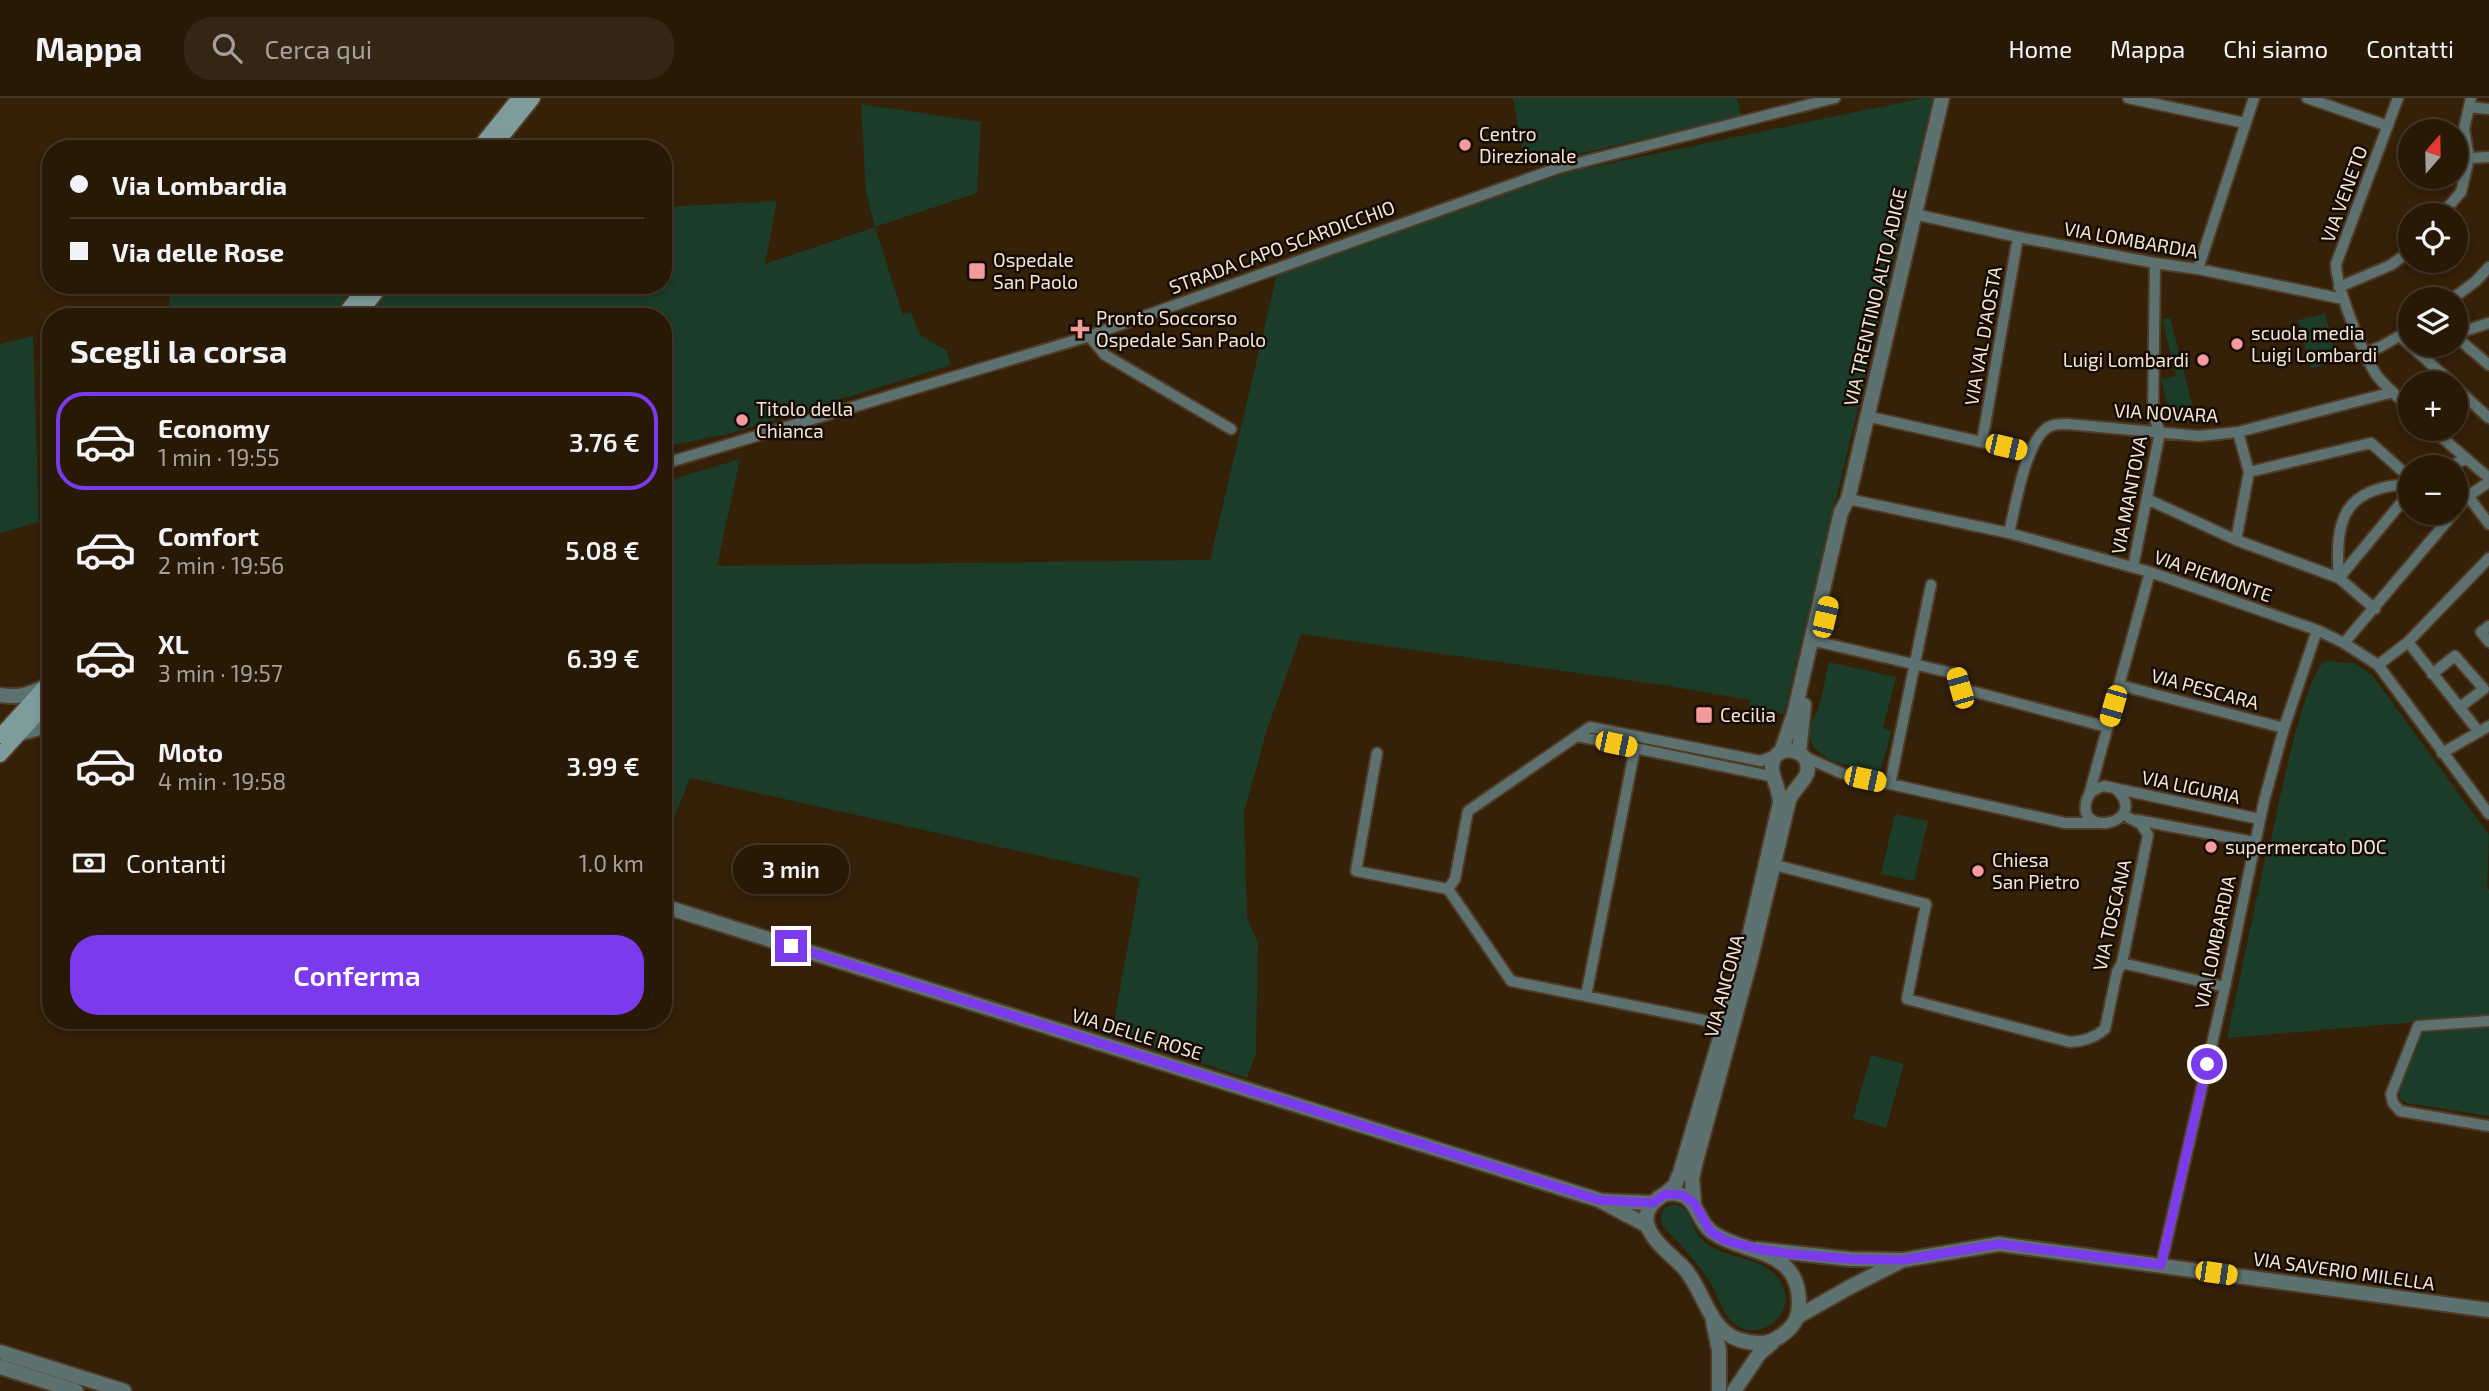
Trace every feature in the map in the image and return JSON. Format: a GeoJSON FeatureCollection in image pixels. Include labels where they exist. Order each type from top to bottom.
{"type":"FeatureCollection","features":[{"type":"Feature","properties":{"kind":"main road"},"geometry":{"type":"LineString","coordinates":[[485,140],[519,98]]}},
{"type":"Feature","properties":{"kind":"main road"},"geometry":{"type":"LineString","coordinates":[[499,140],[533,98]]}},
{"type":"Feature","properties":{"kind":"main road"},"geometry":{"type":"LineString","coordinates":[[349,308],[361,294]]}},
{"type":"Feature","properties":{"kind":"main road"},"geometry":{"type":"LineString","coordinates":[[364,308],[375,294]]}},
{"type":"Feature","properties":{"kind":"main road"},"geometry":{"type":"LineString","coordinates":[[0,736],[42,695]]}},
{"type":"Feature","properties":{"kind":"main road"},"geometry":{"type":"LineString","coordinates":[[0,755],[21,733],[42,699]]}},
{"type":"Feature","properties":{"kind":"street","name":"STRADA CAPO SCARDICCHIO"},"geometry":{"type":"LineString","coordinates":[[672,461],[1089,336],[1558,168],[1835,98]]}},
{"type":"Feature","properties":{"kind":"street"},"geometry":{"type":"LineString","coordinates":[[2127,98],[2245,123]]}},
{"type":"Feature","properties":{"kind":"street"},"geometry":{"type":"LineString","coordinates":[[2198,269],[2254,98]]}},
{"type":"Feature","properties":{"kind":"street"},"geometry":{"type":"LineString","coordinates":[[2307,98],[2388,126]]}},
{"type":"Feature","properties":{"kind":"street","name":"VIA VENETO"},"geometry":{"type":"LineString","coordinates":[[2398,98],[2336,264],[2343,299],[2377,376],[2398,397]]}},
{"type":"Feature","properties":{"kind":"street","name":"VIA TRENTINO ALTO ADIGE"},"geometry":{"type":"LineString","coordinates":[[1847,499],[1940,100]]}},
{"type":"Feature","properties":{"kind":"street"},"geometry":{"type":"LineString","coordinates":[[2451,203],[2460,192],[2469,158],[2464,129],[2471,102],[2489,109]]}},
{"type":"Feature","properties":{"kind":"street"},"geometry":{"type":"LineString","coordinates":[[2469,158],[2489,157]]}},
{"type":"Feature","properties":{"kind":"street","name":"VIA LOMBARDIA"},"geometry":{"type":"LineString","coordinates":[[1914,214],[2018,237],[2198,269],[2343,299]]}},
{"type":"Feature","properties":{"kind":"street","name":"VIA VAL D'AOSTA"},"geometry":{"type":"LineString","coordinates":[[1982,442],[2018,237]]}},
{"type":"Feature","properties":{"kind":"street"},"geometry":{"type":"LineString","coordinates":[[2339,287],[2398,260]]}},
{"type":"Feature","properties":{"kind":"street","name":"VIA MANTOVA"},"geometry":{"type":"LineString","coordinates":[[2133,567],[2160,432],[2152,415],[2155,263]]}},
{"type":"Feature","properties":{"kind":"street"},"geometry":{"type":"LineString","coordinates":[[2468,287],[2489,267]]}},
{"type":"Feature","properties":{"kind":"street"},"geometry":{"type":"LineString","coordinates":[[2468,330],[2489,323]]}},
{"type":"Feature","properties":{"kind":"street"},"geometry":{"type":"LineString","coordinates":[[1089,336],[1105,355],[1230,429]]}},
{"type":"Feature","properties":{"kind":"street"},"geometry":{"type":"LineString","coordinates":[[2366,352],[2380,348],[2398,337]]}},
{"type":"Feature","properties":{"kind":"street"},"geometry":{"type":"LineString","coordinates":[[2468,346],[2489,365]]}},
{"type":"Feature","properties":{"kind":"street"},"geometry":{"type":"LineString","coordinates":[[2427,357],[2440,371]]}},
{"type":"Feature","properties":{"kind":"street","name":"VIA NOVARA"},"geometry":{"type":"LineString","coordinates":[[2009,533],[2030,453],[2040,434],[2050,426],[2067,424],[2199,436],[2238,432],[2393,392]]}},
{"type":"Feature","properties":{"kind":"street"},"geometry":{"type":"LineString","coordinates":[[2468,399],[2489,418]]}},
{"type":"Feature","properties":{"kind":"street"},"geometry":{"type":"LineString","coordinates":[[1866,416],[2030,453]]}},
{"type":"Feature","properties":{"kind":"street"},"geometry":{"type":"LineString","coordinates":[[2236,540],[2249,472],[2238,432]]}},
{"type":"Feature","properties":{"kind":"street"},"geometry":{"type":"LineString","coordinates":[[2445,441],[2461,455]]}},
{"type":"Feature","properties":{"kind":"street"},"geometry":{"type":"LineString","coordinates":[[2249,472],[2371,443],[2398,467]]}},
{"type":"Feature","properties":{"kind":"street"},"geometry":{"type":"LineString","coordinates":[[2468,462],[2489,480],[2468,496],[2489,524]]}},
{"type":"Feature","properties":{"kind":"street"},"geometry":{"type":"LineString","coordinates":[[2375,609],[2339,578],[2338,533],[2346,511],[2358,497],[2379,489],[2398,486]]}},
{"type":"Feature","properties":{"kind":"street"},"geometry":{"type":"LineString","coordinates":[[1802,780],[1808,767],[1801,754],[1801,717],[1849,515],[1847,499]]}},
{"type":"Feature","properties":{"kind":"street"},"geometry":{"type":"LineString","coordinates":[[1775,777],[1772,766],[1794,714],[1841,512],[1847,499]]}},
{"type":"Feature","properties":{"kind":"street","name":"VIA PIEMONTE"},"geometry":{"type":"LineString","coordinates":[[1847,499],[2009,533],[2133,567],[2316,630],[2344,643],[2378,665],[2489,814]]}},
{"type":"Feature","properties":{"kind":"street","name":"VIA PIEMONTE"},"geometry":{"type":"LineString","coordinates":[[2147,499],[2236,540],[2339,578]]}},
{"type":"Feature","properties":{"kind":"street"},"geometry":{"type":"LineString","coordinates":[[2339,578],[2398,507]]}},
{"type":"Feature","properties":{"kind":"street"},"geometry":{"type":"LineString","coordinates":[[2344,643],[2444,525]]}},
{"type":"Feature","properties":{"kind":"street"},"geometry":{"type":"LineString","coordinates":[[2378,665],[2407,642],[2489,558]]}},
{"type":"Feature","properties":{"kind":"street"},"geometry":{"type":"LineString","coordinates":[[2098,823],[2087,808],[2089,796],[2150,572]]}},
{"type":"Feature","properties":{"kind":"street"},"geometry":{"type":"LineString","coordinates":[[1890,784],[1931,585]]}},
{"type":"Feature","properties":{"kind":"street"},"geometry":{"type":"LineString","coordinates":[[2489,626],[2482,632],[2489,642]]}},
{"type":"Feature","properties":{"kind":"street","name":"VIA LOMBARDIA"},"geometry":{"type":"LineString","coordinates":[[2161,1265],[2225,987],[2259,819],[2284,728],[2316,630]]}},
{"type":"Feature","properties":{"kind":"street"},"geometry":{"type":"LineString","coordinates":[[1819,642],[1956,674],[1960,688],[2107,727]]}},
{"type":"Feature","properties":{"kind":"street"},"geometry":{"type":"LineString","coordinates":[[2407,642],[2460,708],[2484,729],[2442,753]]}},
{"type":"Feature","properties":{"kind":"street"},"geometry":{"type":"LineString","coordinates":[[2432,674],[2455,656],[2484,689],[2460,708]]}},
{"type":"Feature","properties":{"kind":"street","name":"VIA PESCARA"},"geometry":{"type":"LineString","coordinates":[[2119,685],[2284,728]]}},
{"type":"Feature","properties":{"kind":"street"},"geometry":{"type":"LineString","coordinates":[[0,695],[16,697],[42,690]]}},
{"type":"Feature","properties":{"kind":"street"},"geometry":{"type":"LineString","coordinates":[[21,733],[42,727]]}},
{"type":"Feature","properties":{"kind":"street"},"geometry":{"type":"LineString","coordinates":[[1448,889],[1455,879],[1468,811],[1590,727],[1761,761],[1793,750],[1831,770],[2065,823],[2111,824],[2125,817],[2254,842]]}},
{"type":"Feature","properties":{"kind":"street"},"geometry":{"type":"LineString","coordinates":[[1577,736],[1775,777],[1789,785],[1831,770]]}},
{"type":"Feature","properties":{"kind":"street"},"geometry":{"type":"LineString","coordinates":[[1586,996],[1635,748]]}},
{"type":"Feature","properties":{"kind":"street"},"geometry":{"type":"LineString","coordinates":[[1377,753],[1356,871],[1448,889],[1511,981],[1723,1024]]}},
{"type":"Feature","properties":{"kind":"street"},"geometry":{"type":"LineString","coordinates":[[2095,768],[2101,779],[2123,799],[2125,817]]}},
{"type":"Feature","properties":{"kind":"street","name":"VIA ANCONA"},"geometry":{"type":"LineString","coordinates":[[1648,1226],[1648,1214],[1659,1198],[1675,1185],[1680,1173],[1745,954],[1780,803],[1775,777]]}},
{"type":"Feature","properties":{"kind":"street","name":"VIA ANCONA"},"geometry":{"type":"LineString","coordinates":[[1694,1203],[1692,1178],[1695,1165],[1775,865],[1789,800],[1802,780]]}},
{"type":"Feature","properties":{"kind":"street"},"geometry":{"type":"LineString","coordinates":[[2089,796],[2098,787],[2113,788]]}},
{"type":"Feature","properties":{"kind":"street","name":"VIA LIGURIA"},"geometry":{"type":"LineString","coordinates":[[2113,788],[2259,819]]}},
{"type":"Feature","properties":{"kind":"street"},"geometry":{"type":"LineString","coordinates":[[2065,823],[2077,818],[2087,808]]}},
{"type":"Feature","properties":{"kind":"street","name":"VIA TOSCANA"},"geometry":{"type":"LineString","coordinates":[[1775,865],[1926,905],[1907,999],[2070,1042],[2084,1041],[2105,1029],[2117,972],[2122,963],[2148,835],[2141,824],[2125,817]]}},
{"type":"Feature","properties":{"kind":"street","name":"VIA DELLE ROSE"},"geometry":{"type":"LineString","coordinates":[[672,909],[1599,1200],[1648,1226]]}},
{"type":"Feature","properties":{"kind":"street"},"geometry":{"type":"LineString","coordinates":[[2122,963],[2225,987]]}},
{"type":"Feature","properties":{"kind":"street"},"geometry":{"type":"LineString","coordinates":[[2489,1021],[2418,1026],[2391,1094],[2393,1103],[2400,1111],[2489,1126]]}},
{"type":"Feature","properties":{"kind":"street","name":"VIA DELLE ROSE"},"geometry":{"type":"LineString","coordinates":[[1599,1200],[1682,1195],[1694,1203]]}},
{"type":"Feature","properties":{"kind":"street"},"geometry":{"type":"LineString","coordinates":[[1694,1203],[1711,1232],[1727,1241],[1758,1249],[1850,1259],[1903,1260]]}},
{"type":"Feature","properties":{"kind":"street"},"geometry":{"type":"LineString","coordinates":[[1648,1226],[1655,1239],[1686,1271],[1701,1292],[1713,1320],[1719,1350],[1718,1391]]}},
{"type":"Feature","properties":{"kind":"street","name":"VIA SAVERIO MILELLA"},"geometry":{"type":"LineString","coordinates":[[1903,1260],[1999,1244],[2489,1310]]}},
{"type":"Feature","properties":{"kind":"street"},"geometry":{"type":"LineString","coordinates":[[1758,1249],[1778,1260],[1792,1276],[1799,1295],[1799,1317]]}},
{"type":"Feature","properties":{"kind":"street"},"geometry":{"type":"LineString","coordinates":[[1734,1391],[1759,1354],[1788,1331],[1799,1317],[1848,1287],[1903,1260]]}},
{"type":"Feature","properties":{"kind":"street"},"geometry":{"type":"LineString","coordinates":[[1713,1320],[1725,1334],[1742,1341],[1762,1345],[1776,1340]]}},
{"type":"Feature","properties":{"kind":"street"},"geometry":{"type":"LineString","coordinates":[[0,1352],[124,1391]]}},
{"type":"Feature","properties":{"kind":"street"},"geometry":{"type":"LineString","coordinates":[[0,1367],[76,1391]]}},
{"type":"Feature","properties":{"kind":"green space"},"geometry":{"type":"Polygon","coordinates":[[[1513,98],[1737,98],[1741,116],[1544,162],[1523,154],[1513,98]]]}},
{"type":"Feature","properties":{"kind":"green space"},"geometry":{"type":"Polygon","coordinates":[[[1933,98],[1784,714],[1749,708],[1750,700],[1663,685],[1301,634],[1266,733],[1244,812],[1247,917],[1258,943],[1256,1053],[1247,1078],[1112,1034],[1140,878],[690,778],[672,824],[672,479],[740,459],[717,566],[1210,560],[1277,274],[1568,172],[1933,98]]]}},
{"type":"Feature","properties":{"kind":"green space"},"geometry":{"type":"Polygon","coordinates":[[[861,104],[981,122],[977,193],[875,227],[866,192],[861,104]]]}},
{"type":"Feature","properties":{"kind":"green space"},"geometry":{"type":"Polygon","coordinates":[[[777,201],[765,264],[875,227],[903,315],[911,313],[920,335],[947,351],[951,365],[732,433],[672,445],[672,308],[169,308],[170,294],[672,294],[672,207],[777,201]]]}},
{"type":"Feature","properties":{"kind":"green space"},"geometry":{"type":"Polygon","coordinates":[[[2325,314],[2337,361],[2311,369],[2298,320],[2325,314]]]}},
{"type":"Feature","properties":{"kind":"green space"},"geometry":{"type":"Polygon","coordinates":[[[2170,318],[2196,419],[2172,423],[2161,379],[2176,376],[2162,319],[2170,318]]]}},
{"type":"Feature","properties":{"kind":"green space"},"geometry":{"type":"Polygon","coordinates":[[[33,336],[39,522],[0,533],[0,344],[33,336]]]}},
{"type":"Feature","properties":{"kind":"green space"},"geometry":{"type":"Polygon","coordinates":[[[2325,661],[2354,663],[2372,675],[2489,835],[2489,1016],[2227,1038],[2291,749],[2308,692],[2325,661]]]}},
{"type":"Feature","properties":{"kind":"green space"},"geometry":{"type":"Polygon","coordinates":[[[1829,662],[1896,677],[1883,728],[1892,731],[1880,772],[1836,762],[1816,750],[1811,741],[1810,725],[1819,705],[1829,662]]]}},
{"type":"Feature","properties":{"kind":"green space"},"geometry":{"type":"Polygon","coordinates":[[[1895,814],[1928,821],[1914,881],[1881,874],[1895,814]]]}},
{"type":"Feature","properties":{"kind":"green space"},"geometry":{"type":"Polygon","coordinates":[[[2489,1025],[2489,1116],[2407,1103],[2400,1099],[2399,1089],[2423,1030],[2489,1025]]]}},
{"type":"Feature","properties":{"kind":"green space"},"geometry":{"type":"Polygon","coordinates":[[[1871,1055],[1904,1064],[1886,1128],[1853,1118],[1871,1055]]]}},
{"type":"Feature","properties":{"kind":"green space"},"geometry":{"type":"Polygon","coordinates":[[[1674,1204],[1685,1209],[1698,1236],[1707,1244],[1758,1264],[1776,1275],[1782,1284],[1785,1305],[1774,1322],[1755,1330],[1744,1329],[1730,1320],[1703,1272],[1662,1224],[1664,1209],[1674,1204]]]}},
{"type":"Feature","properties":{"kind":"place","name":"Centro Direzionale"},"geometry":{"type":"Point","coordinates":[1465,145]}},
{"type":"Feature","properties":{"kind":"place","name":"Ospedale San Paolo"},"geometry":{"type":"Point","coordinates":[977,271]}},
{"type":"Feature","properties":{"kind":"place","name":"Pronto Soccorso Ospedale San Paolo"},"geometry":{"type":"Point","coordinates":[1080,329]}},
{"type":"Feature","properties":{"kind":"place","name":"scuola media Luigi Lombardi"},"geometry":{"type":"Point","coordinates":[2237,344]}},
{"type":"Feature","properties":{"kind":"place","name":"Luigi Lombardi"},"geometry":{"type":"Point","coordinates":[2203,360]}},
{"type":"Feature","properties":{"kind":"place","name":"Titolo della Chianca"},"geometry":{"type":"Point","coordinates":[742,420]}},
{"type":"Feature","properties":{"kind":"place","name":"Cecilia"},"geometry":{"type":"Point","coordinates":[1704,715]}},
{"type":"Feature","properties":{"kind":"place","name":"supermercato DOC"},"geometry":{"type":"Point","coordinates":[2211,847]}},
{"type":"Feature","properties":{"kind":"place","name":"Chiesa San Pietro"},"geometry":{"type":"Point","coordinates":[1978,871]}},
{"type":"Feature","properties":{"kind":"route"},"geometry":{"type":"LineString","coordinates":[[791,946],[1599,1200],[1653,1203],[1665,1194],[1682,1195],[1694,1203],[1711,1232],[1727,1241],[1791,1254],[1850,1259],[1903,1260],[1999,1244],[2161,1265],[2207,1064]]}}]}
